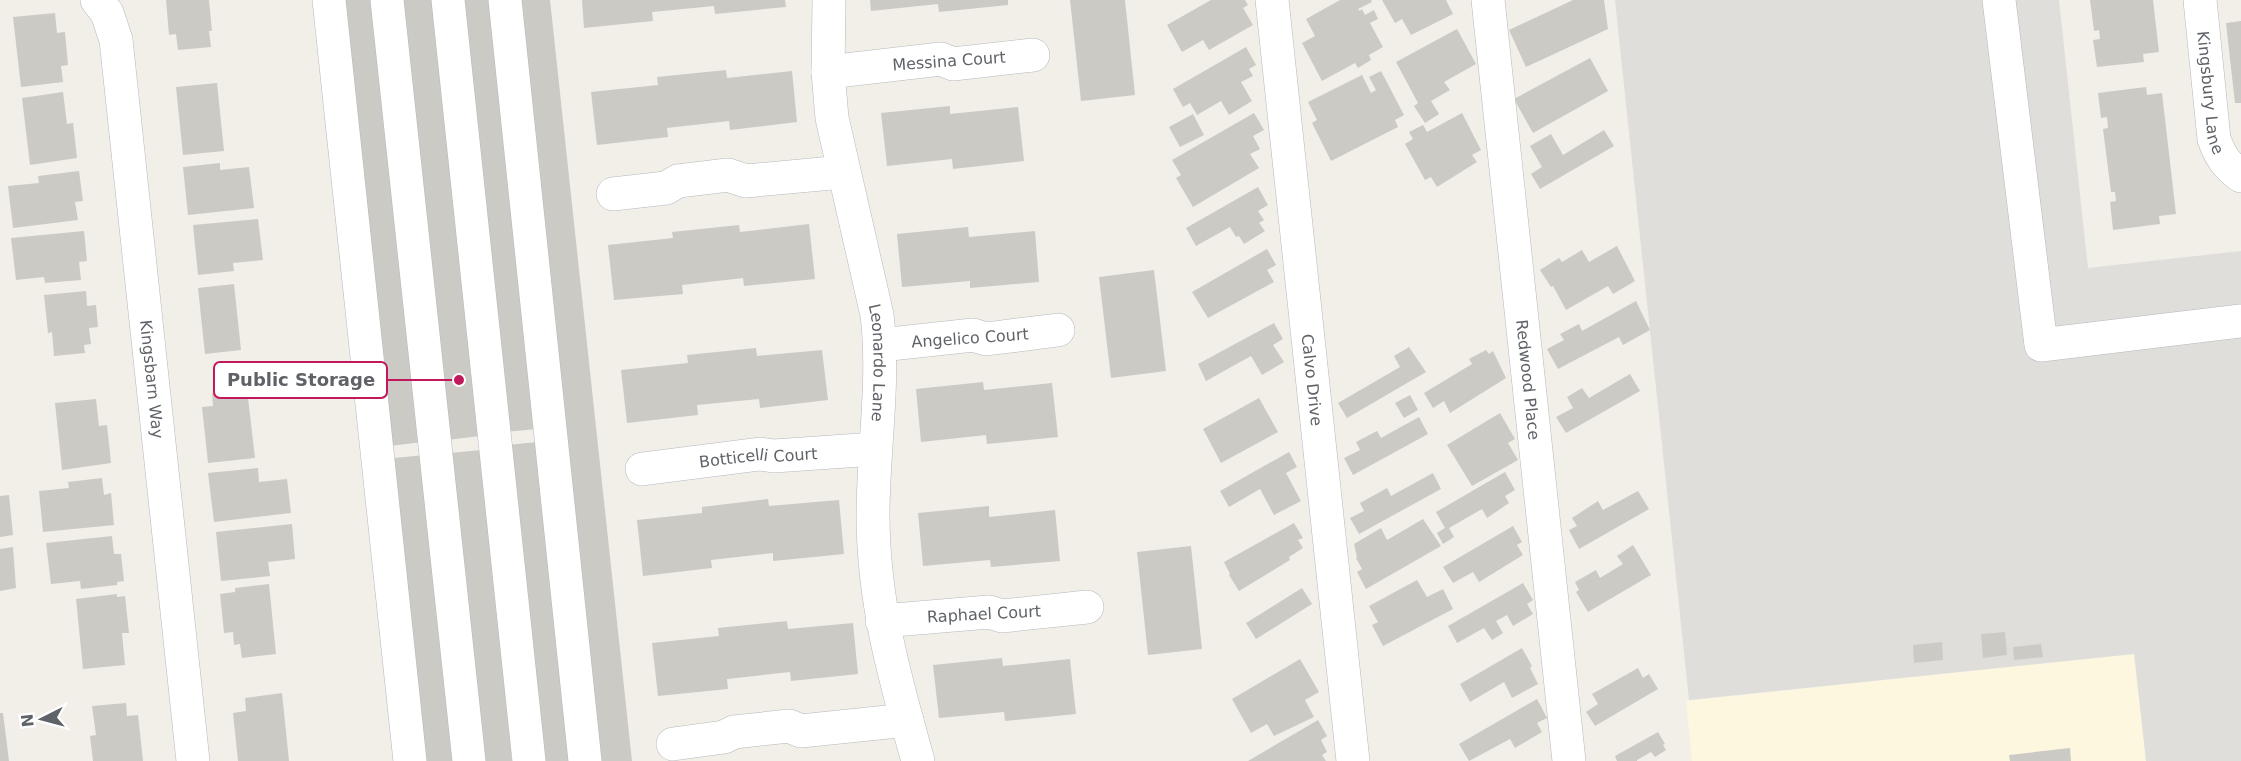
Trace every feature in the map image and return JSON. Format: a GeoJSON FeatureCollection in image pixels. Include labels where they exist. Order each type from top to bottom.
{"type":"FeatureCollection","features":[{"type":"Feature","properties":{"kind":"street","name":"Kingsbarn Way"},"geometry":{"type":"LineString","coordinates":[[97,0],[107,12],[116,40],[193,761]]}},
{"type":"Feature","properties":{"kind":"street"},"geometry":{"type":"LineString","coordinates":[[329,0],[410,761]]}},
{"type":"Feature","properties":{"kind":"street"},"geometry":{"type":"LineString","coordinates":[[387,0],[468,761]]}},
{"type":"Feature","properties":{"kind":"street"},"geometry":{"type":"LineString","coordinates":[[448,0],[529,761]]}},
{"type":"Feature","properties":{"kind":"street"},"geometry":{"type":"LineString","coordinates":[[505,0],[585,761]]}},
{"type":"Feature","properties":{"kind":"street","name":"Leonardo Lane"},"geometry":{"type":"LineString","coordinates":[[828,0],[828,72],[832,118],[877,315],[881,345],[873,525],[875,564],[888,655],[918,761]]}},
{"type":"Feature","properties":{"kind":"street","name":"Calvo Drive"},"geometry":{"type":"LineString","coordinates":[[1272,0],[1353,761]]}},
{"type":"Feature","properties":{"kind":"street","name":"Redwood Place"},"geometry":{"type":"LineString","coordinates":[[1488,0],[1569,761]]}},
{"type":"Feature","properties":{"kind":"street"},"geometry":{"type":"LineString","coordinates":[[1999,0],[2041,345],[2241,321]]}},
{"type":"Feature","properties":{"kind":"street","name":"Kingsbury Lane"},"geometry":{"type":"LineString","coordinates":[[2200,0],[2214,139],[2219,155],[2241,176]]}},
{"type":"Feature","properties":{"kind":"street","name":"Messina Court"},"geometry":{"type":"LineString","coordinates":[[828,72],[941,59],[953,64],[1033,55]]}},
{"type":"Feature","properties":{"kind":"street"},"geometry":{"type":"LineString","coordinates":[[613,194],[666,188],[678,182],[728,175],[746,181],[843,172]]}},
{"type":"Feature","properties":{"kind":"street","name":"Angelico Court"},"geometry":{"type":"LineString","coordinates":[[881,345],[973,335],[986,339],[1058,330]]}},
{"type":"Feature","properties":{"kind":"street","name":"Botticelli Court"},"geometry":{"type":"LineString","coordinates":[[642,469],[760,454],[774,456],[876,449]]}},
{"type":"Feature","properties":{"kind":"street","name":"Raphael Court"},"geometry":{"type":"LineString","coordinates":[[882,621],[989,612],[1002,615],[1086,608]]}},
{"type":"Feature","properties":{"kind":"street"},"geometry":{"type":"LineString","coordinates":[[673,744],[767,728],[789,726],[801,731],[907,720]]}},
{"type":"Feature","properties":{"kind":"shaded area"},"geometry":{"type":"Polygon","coordinates":[[[1615,0],[2059,0],[2088,268],[2241,251],[2241,761],[2146,761],[2134,654],[1689,700],[1615,0]]]}},
{"type":"Feature","properties":{"kind":"shaded area"},"geometry":{"type":"Polygon","coordinates":[[[2135,654],[2146,761],[1692,761],[1686,701],[2135,654]]]}},
{"type":"Feature","properties":{"kind":"building"},"geometry":{"type":"Polygon","coordinates":[[[166,0],[209,0],[211,47],[178,50],[176,34],[169,35],[166,0]]]}},
{"type":"Feature","properties":{"kind":"building"},"geometry":{"type":"Polygon","coordinates":[[[341,0],[376,0],[423,442],[389,446],[341,0]]]}},
{"type":"Feature","properties":{"kind":"building"},"geometry":{"type":"Polygon","coordinates":[[[401,0],[434,0],[480,436],[447,440],[401,0]]]}},
{"type":"Feature","properties":{"kind":"building"},"geometry":{"type":"Polygon","coordinates":[[[461,0],[491,0],[536,429],[506,432],[461,0]]]}},
{"type":"Feature","properties":{"kind":"building"},"geometry":{"type":"Polygon","coordinates":[[[518,0],[550,0],[632,761],[600,761],[518,0]]]}},
{"type":"Feature","properties":{"kind":"building"},"geometry":{"type":"Polygon","coordinates":[[[582,0],[785,0],[786,7],[715,14],[714,6],[652,12],[653,21],[584,28],[582,0]]]}},
{"type":"Feature","properties":{"kind":"building"},"geometry":{"type":"Polygon","coordinates":[[[870,0],[1008,0],[1008,5],[939,12],[938,4],[871,11],[870,0]]]}},
{"type":"Feature","properties":{"kind":"building"},"geometry":{"type":"Polygon","coordinates":[[[1070,0],[1125,0],[1135,95],[1081,101],[1070,0]]]}},
{"type":"Feature","properties":{"kind":"building"},"geometry":{"type":"Polygon","coordinates":[[[1211,0],[1245,0],[1248,5],[1243,8],[1253,25],[1209,50],[1203,40],[1182,52],[1167,25],[1211,0]]]}},
{"type":"Feature","properties":{"kind":"building"},"geometry":{"type":"Polygon","coordinates":[[[1340,0],[1371,0],[1372,2],[1358,9],[1360,11],[1362,9],[1365,15],[1374,10],[1378,19],[1370,23],[1383,47],[1369,55],[1371,60],[1358,68],[1355,63],[1322,81],[1302,43],[1315,36],[1306,19],[1340,0]]]}},
{"type":"Feature","properties":{"kind":"building"},"geometry":{"type":"Polygon","coordinates":[[[1382,0],[1446,0],[1453,14],[1411,35],[1402,19],[1395,23],[1382,0]]]}},
{"type":"Feature","properties":{"kind":"building"},"geometry":{"type":"Polygon","coordinates":[[[1573,0],[1604,0],[1608,29],[1526,67],[1509,30],[1573,0]]]}},
{"type":"Feature","properties":{"kind":"building"},"geometry":{"type":"Polygon","coordinates":[[[2090,0],[2153,0],[2159,52],[2143,54],[2144,62],[2097,67],[2093,40],[2100,39],[2099,30],[2094,31],[2090,0]]]}},
{"type":"Feature","properties":{"kind":"building"},"geometry":{"type":"Polygon","coordinates":[[[55,13],[57,33],[65,32],[68,65],[61,66],[63,82],[21,87],[13,17],[55,13]]]}},
{"type":"Feature","properties":{"kind":"building"},"geometry":{"type":"Polygon","coordinates":[[[2241,21],[2241,103],[2235,103],[2226,23],[2241,21]]]}},
{"type":"Feature","properties":{"kind":"building"},"geometry":{"type":"Polygon","coordinates":[[[1457,29],[1476,64],[1444,82],[1450,90],[1431,101],[1439,114],[1425,123],[1414,106],[1418,103],[1396,62],[1457,29]]]}},
{"type":"Feature","properties":{"kind":"building"},"geometry":{"type":"Polygon","coordinates":[[[1246,47],[1256,65],[1249,69],[1253,76],[1241,82],[1252,101],[1229,115],[1221,101],[1197,115],[1190,103],[1183,107],[1173,89],[1246,47]]]}},
{"type":"Feature","properties":{"kind":"building"},"geometry":{"type":"Polygon","coordinates":[[[1590,58],[1608,91],[1533,133],[1514,99],[1590,58]]]}},
{"type":"Feature","properties":{"kind":"building"},"geometry":{"type":"Polygon","coordinates":[[[726,70],[727,78],[792,71],[797,122],[730,130],[729,121],[667,128],[668,137],[597,145],[591,92],[658,85],[657,77],[726,70]]]}},
{"type":"Feature","properties":{"kind":"building"},"geometry":{"type":"Polygon","coordinates":[[[1381,71],[1404,115],[1395,120],[1398,127],[1331,161],[1312,123],[1317,120],[1308,102],[1362,75],[1371,93],[1376,90],[1369,77],[1381,71]]]}},
{"type":"Feature","properties":{"kind":"building"},"geometry":{"type":"Polygon","coordinates":[[[217,83],[224,151],[183,155],[176,87],[217,83]]]}},
{"type":"Feature","properties":{"kind":"building"},"geometry":{"type":"Polygon","coordinates":[[[2146,87],[2147,95],[2162,93],[2176,214],[2159,216],[2160,224],[2113,230],[2110,202],[2116,201],[2115,192],[2111,192],[2103,129],[2108,128],[2107,117],[2101,118],[2098,93],[2146,87]]]}},
{"type":"Feature","properties":{"kind":"building"},"geometry":{"type":"Polygon","coordinates":[[[63,92],[67,124],[73,123],[77,158],[30,165],[22,98],[63,92]]]}},
{"type":"Feature","properties":{"kind":"building"},"geometry":{"type":"Polygon","coordinates":[[[950,106],[950,114],[1018,107],[1024,161],[953,169],[952,159],[887,166],[881,113],[950,106]]]}},
{"type":"Feature","properties":{"kind":"building"},"geometry":{"type":"Polygon","coordinates":[[[1254,113],[1264,130],[1253,136],[1260,149],[1250,154],[1259,168],[1193,207],[1176,178],[1181,175],[1172,160],[1254,113]]]}},
{"type":"Feature","properties":{"kind":"building"},"geometry":{"type":"Polygon","coordinates":[[[1462,113],[1481,150],[1472,155],[1477,162],[1437,187],[1431,177],[1425,180],[1405,144],[1413,139],[1409,132],[1423,125],[1427,132],[1462,113]]]}},
{"type":"Feature","properties":{"kind":"building"},"geometry":{"type":"Polygon","coordinates":[[[1193,114],[1204,135],[1180,147],[1169,127],[1193,114]]]}},
{"type":"Feature","properties":{"kind":"building"},"geometry":{"type":"Polygon","coordinates":[[[1604,130],[1614,146],[1540,189],[1531,174],[1542,167],[1530,146],[1551,134],[1563,155],[1604,130]]]}},
{"type":"Feature","properties":{"kind":"building"},"geometry":{"type":"Polygon","coordinates":[[[220,163],[220,170],[249,167],[254,208],[188,215],[183,167],[220,163]]]}},
{"type":"Feature","properties":{"kind":"building"},"geometry":{"type":"Polygon","coordinates":[[[79,171],[83,201],[75,202],[78,220],[13,228],[8,186],[39,183],[38,176],[79,171]]]}},
{"type":"Feature","properties":{"kind":"building"},"geometry":{"type":"Polygon","coordinates":[[[1258,187],[1268,205],[1258,211],[1264,220],[1259,223],[1265,231],[1244,244],[1230,227],[1196,246],[1186,228],[1258,187]]]}},
{"type":"Feature","properties":{"kind":"building"},"geometry":{"type":"Polygon","coordinates":[[[258,219],[263,260],[233,263],[234,271],[198,275],[193,225],[258,219]]]}},
{"type":"Feature","properties":{"kind":"building"},"geometry":{"type":"Polygon","coordinates":[[[809,224],[815,279],[744,286],[743,278],[682,285],[683,294],[614,300],[608,245],[673,238],[672,232],[739,225],[740,232],[809,224]]]}},
{"type":"Feature","properties":{"kind":"building"},"geometry":{"type":"Polygon","coordinates":[[[968,227],[969,237],[1035,231],[1039,282],[970,288],[970,281],[902,287],[897,234],[968,227]]]}},
{"type":"Feature","properties":{"kind":"building"},"geometry":{"type":"Polygon","coordinates":[[[84,231],[87,261],[79,262],[81,280],[45,283],[44,277],[16,280],[11,238],[84,231]]]}},
{"type":"Feature","properties":{"kind":"building"},"geometry":{"type":"Polygon","coordinates":[[[1617,246],[1635,281],[1613,294],[1608,286],[1566,310],[1553,286],[1551,287],[1540,270],[1559,258],[1562,262],[1582,250],[1589,262],[1617,246]]]}},
{"type":"Feature","properties":{"kind":"building"},"geometry":{"type":"Polygon","coordinates":[[[1267,249],[1276,265],[1267,270],[1274,282],[1208,318],[1192,292],[1267,249]]]}},
{"type":"Feature","properties":{"kind":"building"},"geometry":{"type":"Polygon","coordinates":[[[1154,270],[1166,371],[1111,378],[1099,277],[1154,270]]]}},
{"type":"Feature","properties":{"kind":"building"},"geometry":{"type":"Polygon","coordinates":[[[234,284],[241,350],[205,354],[198,288],[234,284]]]}},
{"type":"Feature","properties":{"kind":"building"},"geometry":{"type":"Polygon","coordinates":[[[86,291],[87,306],[96,305],[98,327],[89,328],[91,344],[84,345],[85,353],[54,356],[52,332],[48,333],[44,295],[86,291]]]}},
{"type":"Feature","properties":{"kind":"building"},"geometry":{"type":"Polygon","coordinates":[[[1636,301],[1650,330],[1623,345],[1619,337],[1558,369],[1547,349],[1564,340],[1560,334],[1579,324],[1582,331],[1636,301]]]}},
{"type":"Feature","properties":{"kind":"building"},"geometry":{"type":"Polygon","coordinates":[[[1274,323],[1283,339],[1273,345],[1284,362],[1262,375],[1251,356],[1206,381],[1198,364],[1274,323]]]}},
{"type":"Feature","properties":{"kind":"building"},"geometry":{"type":"Polygon","coordinates":[[[1409,347],[1426,372],[1347,418],[1338,403],[1400,367],[1394,356],[1409,347]]]}},
{"type":"Feature","properties":{"kind":"building"},"geometry":{"type":"Polygon","coordinates":[[[756,348],[757,356],[822,350],[828,400],[760,408],[759,399],[697,405],[698,415],[627,423],[621,370],[688,363],[687,355],[756,348]]]}},
{"type":"Feature","properties":{"kind":"building"},"geometry":{"type":"Polygon","coordinates":[[[1486,350],[1489,354],[1493,351],[1506,378],[1450,413],[1444,401],[1433,408],[1424,393],[1472,364],[1469,359],[1486,350]]]}},
{"type":"Feature","properties":{"kind":"building"},"geometry":{"type":"Polygon","coordinates":[[[1630,374],[1640,391],[1566,433],[1556,417],[1573,408],[1567,397],[1582,388],[1589,398],[1630,374]]]}},
{"type":"Feature","properties":{"kind":"building"},"geometry":{"type":"Polygon","coordinates":[[[983,382],[984,390],[1052,383],[1058,437],[987,444],[986,435],[921,442],[916,389],[983,382]]]}},
{"type":"Feature","properties":{"kind":"building"},"geometry":{"type":"Polygon","coordinates":[[[247,389],[255,458],[208,463],[202,407],[213,406],[212,393],[247,389]]]}},
{"type":"Feature","properties":{"kind":"building"},"geometry":{"type":"Polygon","coordinates":[[[1410,395],[1418,410],[1404,418],[1395,403],[1410,395]]]}},
{"type":"Feature","properties":{"kind":"building"},"geometry":{"type":"Polygon","coordinates":[[[1259,398],[1278,432],[1221,463],[1203,429],[1259,398]]]}},
{"type":"Feature","properties":{"kind":"building"},"geometry":{"type":"Polygon","coordinates":[[[96,399],[99,426],[107,425],[111,463],[62,470],[55,403],[96,399]]]}},
{"type":"Feature","properties":{"kind":"building"},"geometry":{"type":"Polygon","coordinates":[[[1500,413],[1515,439],[1508,443],[1518,460],[1472,486],[1447,445],[1500,413]]]}},
{"type":"Feature","properties":{"kind":"building"},"geometry":{"type":"Polygon","coordinates":[[[1419,417],[1428,434],[1353,475],[1344,458],[1360,450],[1356,442],[1377,431],[1381,438],[1419,417]]]}},
{"type":"Feature","properties":{"kind":"building"},"geometry":{"type":"Polygon","coordinates":[[[537,442],[571,761],[541,761],[507,445],[537,442]]]}},
{"type":"Feature","properties":{"kind":"building"},"geometry":{"type":"Polygon","coordinates":[[[481,450],[512,761],[481,761],[450,453],[481,450]]]}},
{"type":"Feature","properties":{"kind":"building"},"geometry":{"type":"Polygon","coordinates":[[[1289,452],[1297,467],[1286,473],[1301,501],[1274,515],[1260,489],[1229,507],[1220,491],[1289,452]]]}},
{"type":"Feature","properties":{"kind":"building"},"geometry":{"type":"Polygon","coordinates":[[[425,455],[456,761],[425,761],[394,458],[425,455]]]}},
{"type":"Feature","properties":{"kind":"building"},"geometry":{"type":"Polygon","coordinates":[[[258,468],[259,482],[287,479],[291,513],[214,522],[208,473],[258,468]]]}},
{"type":"Feature","properties":{"kind":"building"},"geometry":{"type":"Polygon","coordinates":[[[1505,472],[1515,490],[1505,496],[1509,503],[1487,518],[1482,509],[1449,528],[1454,537],[1443,544],[1437,533],[1445,528],[1436,512],[1505,472]]]}},
{"type":"Feature","properties":{"kind":"building"},"geometry":{"type":"Polygon","coordinates":[[[1433,473],[1441,489],[1359,534],[1350,518],[1364,511],[1360,503],[1387,488],[1391,496],[1433,473]]]}},
{"type":"Feature","properties":{"kind":"building"},"geometry":{"type":"Polygon","coordinates":[[[102,478],[104,495],[111,493],[114,525],[43,532],[39,491],[69,488],[68,482],[102,478]]]}},
{"type":"Feature","properties":{"kind":"building"},"geometry":{"type":"Polygon","coordinates":[[[1638,491],[1649,509],[1579,549],[1569,530],[1577,526],[1572,518],[1598,501],[1603,510],[1638,491]]]}},
{"type":"Feature","properties":{"kind":"building"},"geometry":{"type":"Polygon","coordinates":[[[9,495],[13,535],[0,537],[0,496],[9,495]]]}},
{"type":"Feature","properties":{"kind":"building"},"geometry":{"type":"Polygon","coordinates":[[[768,499],[769,506],[839,500],[844,554],[773,561],[773,553],[711,560],[712,568],[643,576],[637,520],[702,513],[702,507],[768,499]]]}},
{"type":"Feature","properties":{"kind":"building"},"geometry":{"type":"Polygon","coordinates":[[[989,506],[989,517],[1055,510],[1060,561],[991,567],[990,560],[923,566],[918,513],[989,506]]]}},
{"type":"Feature","properties":{"kind":"building"},"geometry":{"type":"Polygon","coordinates":[[[1423,519],[1441,546],[1366,589],[1357,572],[1362,569],[1356,558],[1354,544],[1381,528],[1387,540],[1423,519]]]}},
{"type":"Feature","properties":{"kind":"building"},"geometry":{"type":"Polygon","coordinates":[[[1294,523],[1303,538],[1298,540],[1303,548],[1289,557],[1290,560],[1239,591],[1224,562],[1294,523]]]}},
{"type":"Feature","properties":{"kind":"building"},"geometry":{"type":"Polygon","coordinates":[[[292,524],[295,559],[268,562],[270,576],[221,581],[216,532],[292,524]]]}},
{"type":"Feature","properties":{"kind":"building"},"geometry":{"type":"Polygon","coordinates":[[[1513,526],[1522,542],[1517,545],[1523,555],[1479,582],[1473,572],[1453,583],[1443,567],[1513,526]]]}},
{"type":"Feature","properties":{"kind":"building"},"geometry":{"type":"Polygon","coordinates":[[[112,536],[114,554],[121,554],[124,581],[117,582],[117,585],[81,589],[80,581],[51,584],[46,543],[112,536]]]}},
{"type":"Feature","properties":{"kind":"building"},"geometry":{"type":"Polygon","coordinates":[[[1633,545],[1651,575],[1588,612],[1576,592],[1579,590],[1575,582],[1596,570],[1600,578],[1623,564],[1617,556],[1633,545]]]}},
{"type":"Feature","properties":{"kind":"building"},"geometry":{"type":"Polygon","coordinates":[[[1191,546],[1202,649],[1148,655],[1137,552],[1191,546]]]}},
{"type":"Feature","properties":{"kind":"building"},"geometry":{"type":"Polygon","coordinates":[[[13,547],[16,588],[0,591],[0,549],[13,547]]]}},
{"type":"Feature","properties":{"kind":"building"},"geometry":{"type":"Polygon","coordinates":[[[1417,580],[1427,597],[1443,589],[1453,609],[1383,646],[1372,625],[1378,622],[1369,606],[1417,580]]]}},
{"type":"Feature","properties":{"kind":"building"},"geometry":{"type":"Polygon","coordinates":[[[1523,583],[1533,600],[1527,604],[1533,614],[1513,626],[1507,615],[1496,621],[1503,633],[1492,640],[1484,628],[1457,643],[1448,626],[1523,583]]]}},
{"type":"Feature","properties":{"kind":"building"},"geometry":{"type":"Polygon","coordinates":[[[269,584],[276,654],[242,658],[240,644],[234,645],[233,632],[224,633],[220,594],[235,592],[235,588],[269,584]]]}},
{"type":"Feature","properties":{"kind":"building"},"geometry":{"type":"Polygon","coordinates":[[[1302,588],[1312,604],[1256,639],[1246,623],[1302,588]]]}},
{"type":"Feature","properties":{"kind":"building"},"geometry":{"type":"Polygon","coordinates":[[[117,594],[117,597],[125,596],[129,633],[122,633],[125,665],[83,669],[76,599],[117,594]]]}},
{"type":"Feature","properties":{"kind":"building"},"geometry":{"type":"Polygon","coordinates":[[[787,621],[788,629],[853,623],[858,674],[791,681],[790,672],[727,679],[728,689],[658,696],[652,643],[719,636],[718,628],[787,621]]]}},
{"type":"Feature","properties":{"kind":"building"},"geometry":{"type":"Polygon","coordinates":[[[2005,632],[2007,655],[1983,658],[1981,634],[2005,632]]]}},
{"type":"Feature","properties":{"kind":"building"},"geometry":{"type":"Polygon","coordinates":[[[1942,642],[1943,660],[1914,663],[1913,645],[1942,642]]]}},
{"type":"Feature","properties":{"kind":"building"},"geometry":{"type":"Polygon","coordinates":[[[2041,644],[2043,657],[2014,660],[2013,647],[2041,644]]]}},
{"type":"Feature","properties":{"kind":"building"},"geometry":{"type":"Polygon","coordinates":[[[1522,648],[1532,666],[1530,668],[1538,684],[1512,698],[1504,682],[1470,702],[1460,684],[1522,648]]]}},
{"type":"Feature","properties":{"kind":"building"},"geometry":{"type":"Polygon","coordinates":[[[1002,658],[1003,666],[1070,659],[1076,714],[1005,721],[1004,712],[939,718],[933,665],[1002,658]]]}},
{"type":"Feature","properties":{"kind":"building"},"geometry":{"type":"Polygon","coordinates":[[[1300,659],[1319,692],[1305,700],[1314,717],[1274,736],[1267,724],[1251,733],[1232,699],[1300,659]]]}},
{"type":"Feature","properties":{"kind":"building"},"geometry":{"type":"Polygon","coordinates":[[[1638,668],[1643,678],[1649,674],[1658,689],[1595,726],[1586,712],[1598,704],[1592,694],[1638,668]]]}},
{"type":"Feature","properties":{"kind":"building"},"geometry":{"type":"Polygon","coordinates":[[[282,693],[289,761],[238,761],[233,713],[246,711],[245,698],[282,693]]]}},
{"type":"Feature","properties":{"kind":"building"},"geometry":{"type":"Polygon","coordinates":[[[1537,699],[1547,718],[1537,723],[1542,732],[1515,748],[1510,739],[1469,761],[1459,744],[1537,699]]]}},
{"type":"Feature","properties":{"kind":"building"},"geometry":{"type":"Polygon","coordinates":[[[126,703],[127,716],[138,715],[143,761],[93,761],[90,736],[96,735],[92,706],[126,703]]]}},
{"type":"Feature","properties":{"kind":"building"},"geometry":{"type":"Polygon","coordinates":[[[0,713],[3,713],[9,761],[0,761],[0,713]]]}},
{"type":"Feature","properties":{"kind":"building"},"geometry":{"type":"Polygon","coordinates":[[[1318,720],[1327,736],[1321,740],[1327,752],[1322,755],[1326,761],[1248,761],[1318,720]]]}},
{"type":"Feature","properties":{"kind":"building"},"geometry":{"type":"Polygon","coordinates":[[[1658,732],[1666,750],[1655,757],[1651,752],[1637,761],[1617,761],[1615,756],[1658,732]]]}},
{"type":"Feature","properties":{"kind":"building"},"geometry":{"type":"Polygon","coordinates":[[[2070,748],[2071,761],[2010,761],[2009,755],[2070,748]]]}},
{"type":"Feature","properties":{"kind":"place","name":"Public Storage"},"geometry":{"type":"Point","coordinates":[459,380]}}]}
